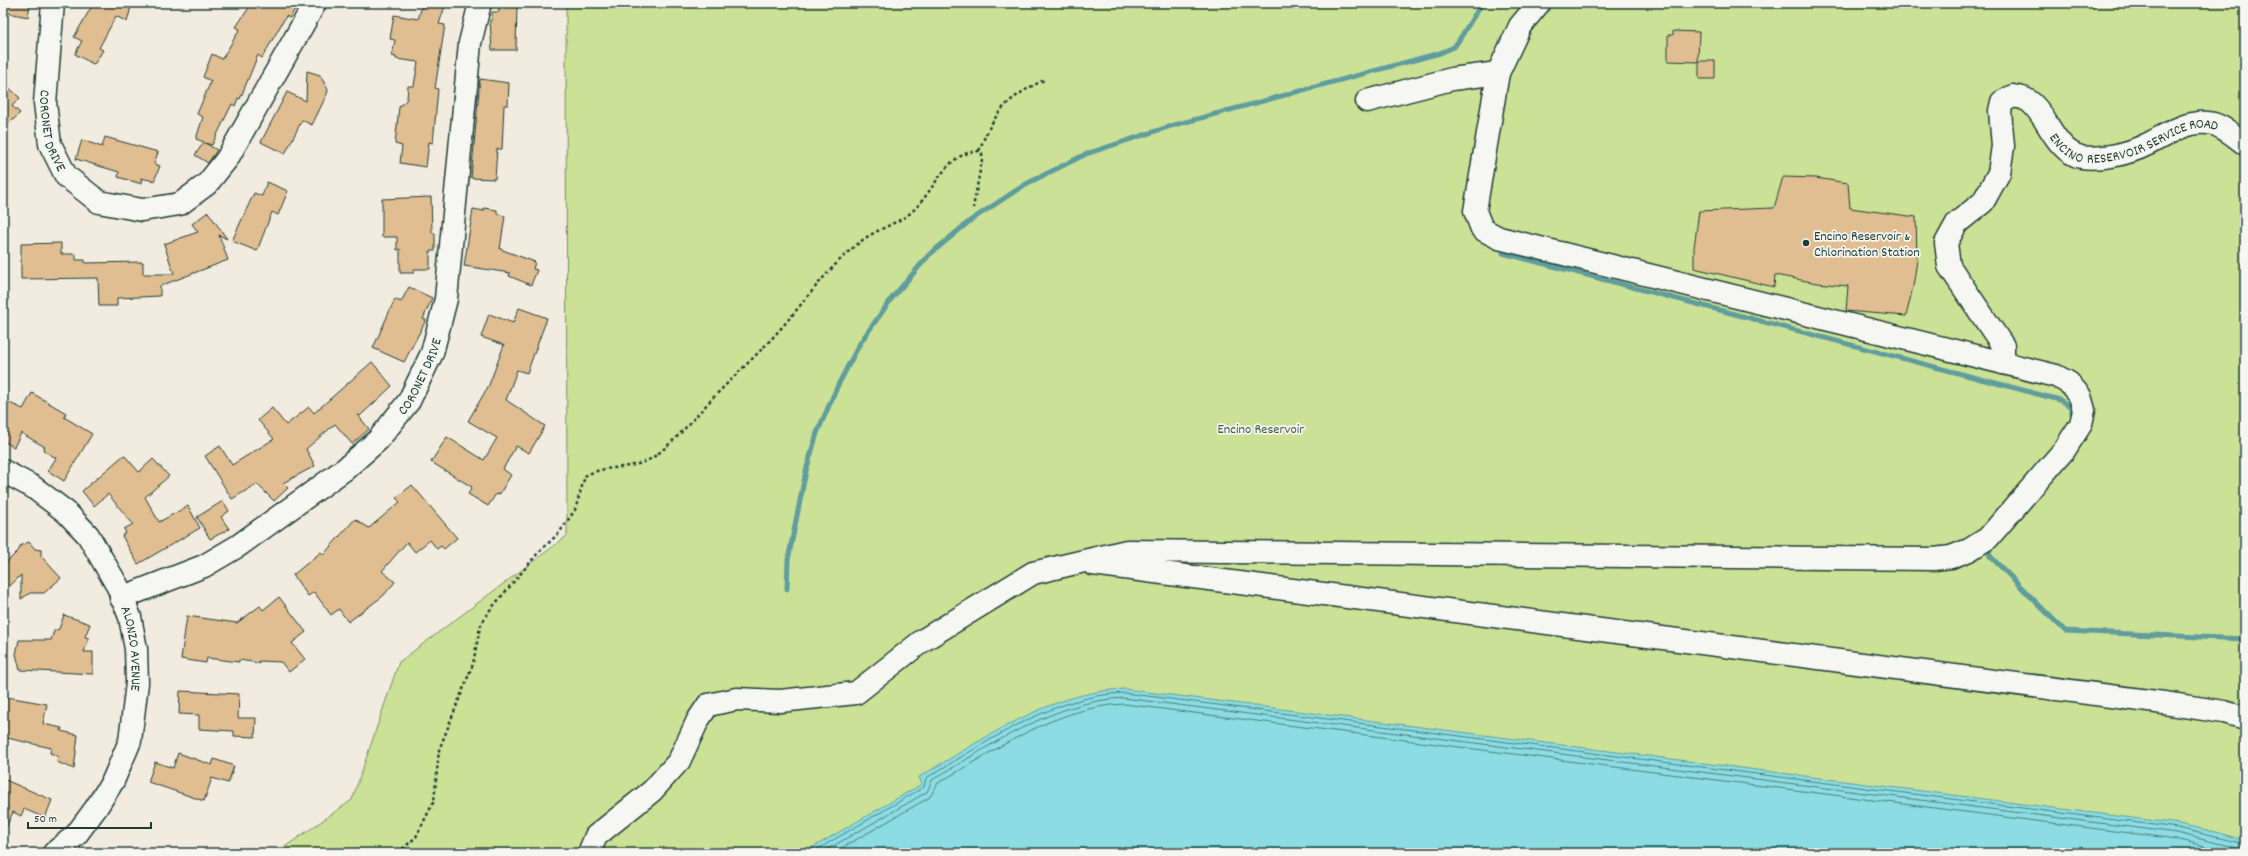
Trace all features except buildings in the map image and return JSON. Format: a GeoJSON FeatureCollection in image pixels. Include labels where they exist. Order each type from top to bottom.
{"type":"FeatureCollection","features":[{"type":"Feature","properties":{"kind":"street","name":"CORONET DRIVE"},"geometry":{"type":"LineString","coordinates":[[53,3],[45,103],[50,144],[66,176],[99,202],[142,210],[180,204],[207,184],[226,159],[315,3]]}},
{"type":"Feature","properties":{"kind":"street","name":"CORONET DRIVE"},"geometry":{"type":"LineString","coordinates":[[122,598],[204,566],[238,546],[345,469],[378,440],[409,401],[432,353],[446,299],[470,43],[480,3]]}},
{"type":"Feature","properties":{"kind":"street"},"geometry":{"type":"LineString","coordinates":[[589,853],[596,836],[652,791],[680,760],[698,720],[708,705],[737,699],[780,701],[856,693],[922,641],[1005,588],[1033,574],[1078,562],[1127,551],[1926,559],[1950,557],[1969,550],[1988,538],[2066,448],[2081,424],[2084,410],[2080,396],[2069,383],[2056,376],[1499,238],[1482,228],[1475,211],[1498,73],[1520,26],[1539,3]]}},
{"type":"Feature","properties":{"kind":"street"},"geometry":{"type":"LineString","coordinates":[[1367,100],[1452,79],[1498,73]]}},
{"type":"Feature","properties":{"kind":"street","name":"ENCINO RESERVOIR SERVICE ROAD"},"geometry":{"type":"LineString","coordinates":[[2003,363],[2004,346],[1949,266],[1946,243],[1957,223],[1983,202],[1999,173],[2003,146],[2000,111],[2002,102],[2012,96],[2025,99],[2037,111],[2062,146],[2080,157],[2105,157],[2144,147],[2189,124],[2209,123],[2227,131],[2245,144]]}},
{"type":"Feature","properties":{"kind":"street","name":"ALONZO AVENUE"},"geometry":{"type":"LineString","coordinates":[[3,471],[33,487],[66,512],[88,534],[118,587],[130,617],[136,649],[137,684],[130,742],[113,781],[96,808],[76,835],[54,853]]}},
{"type":"Feature","properties":{"kind":"street"},"geometry":{"type":"LineString","coordinates":[[1078,562],[2156,702],[2224,712],[2245,718]]}},
{"type":"Feature","properties":{"kind":"path"},"geometry":{"type":"LineString","coordinates":[[979,151],[986,132],[1003,108],[1021,91],[1044,80]]}},
{"type":"Feature","properties":{"kind":"path"},"geometry":{"type":"LineString","coordinates":[[398,853],[416,837],[434,801],[439,750],[473,664],[480,627],[490,610],[538,553],[559,533],[575,510],[585,476],[593,471],[637,464],[650,459],[676,438],[776,334],[842,258],[861,242],[910,212],[920,203],[946,167],[957,156],[969,151],[979,151]]}},
{"type":"Feature","properties":{"kind":"path"},"geometry":{"type":"LineString","coordinates":[[973,208],[982,160],[982,153],[979,151]]}},
{"type":"Feature","properties":{"kind":"green space","name":"Encino Reservoir"},"geometry":{"type":"Polygon","coordinates":[[[566,3],[2245,3],[2245,853],[276,853],[352,800],[399,662],[567,536],[566,3]]]}},
{"type":"Feature","properties":{"kind":"water"},"geometry":{"type":"Polygon","coordinates":[[[1124,689],[2179,824],[2220,833],[2245,841],[2245,853],[803,853],[922,784],[919,777],[1017,720],[1043,708],[1069,699],[1096,692],[1124,689]]]}},
{"type":"Feature","properties":{"kind":"waterway"},"geometry":{"type":"LineString","coordinates":[[787,589],[788,560],[806,471],[817,433],[838,385],[860,343],[892,298],[929,255],[971,220],[1026,184],[1086,154],[1171,126],[1440,53],[1454,47],[1482,3]]}},
{"type":"Feature","properties":{"kind":"waterway"},"geometry":{"type":"LineString","coordinates":[[1503,253],[2060,400],[2071,407],[2073,418]]}},
{"type":"Feature","properties":{"kind":"waterway"},"geometry":{"type":"LineString","coordinates":[[1988,546],[1990,556],[2065,631],[2245,639]]}},
{"type":"Feature","properties":{"kind":"place","name":"Encino Reservoir & Chlorination Station"},"geometry":{"type":"Point","coordinates":[1806,243]}}]}
